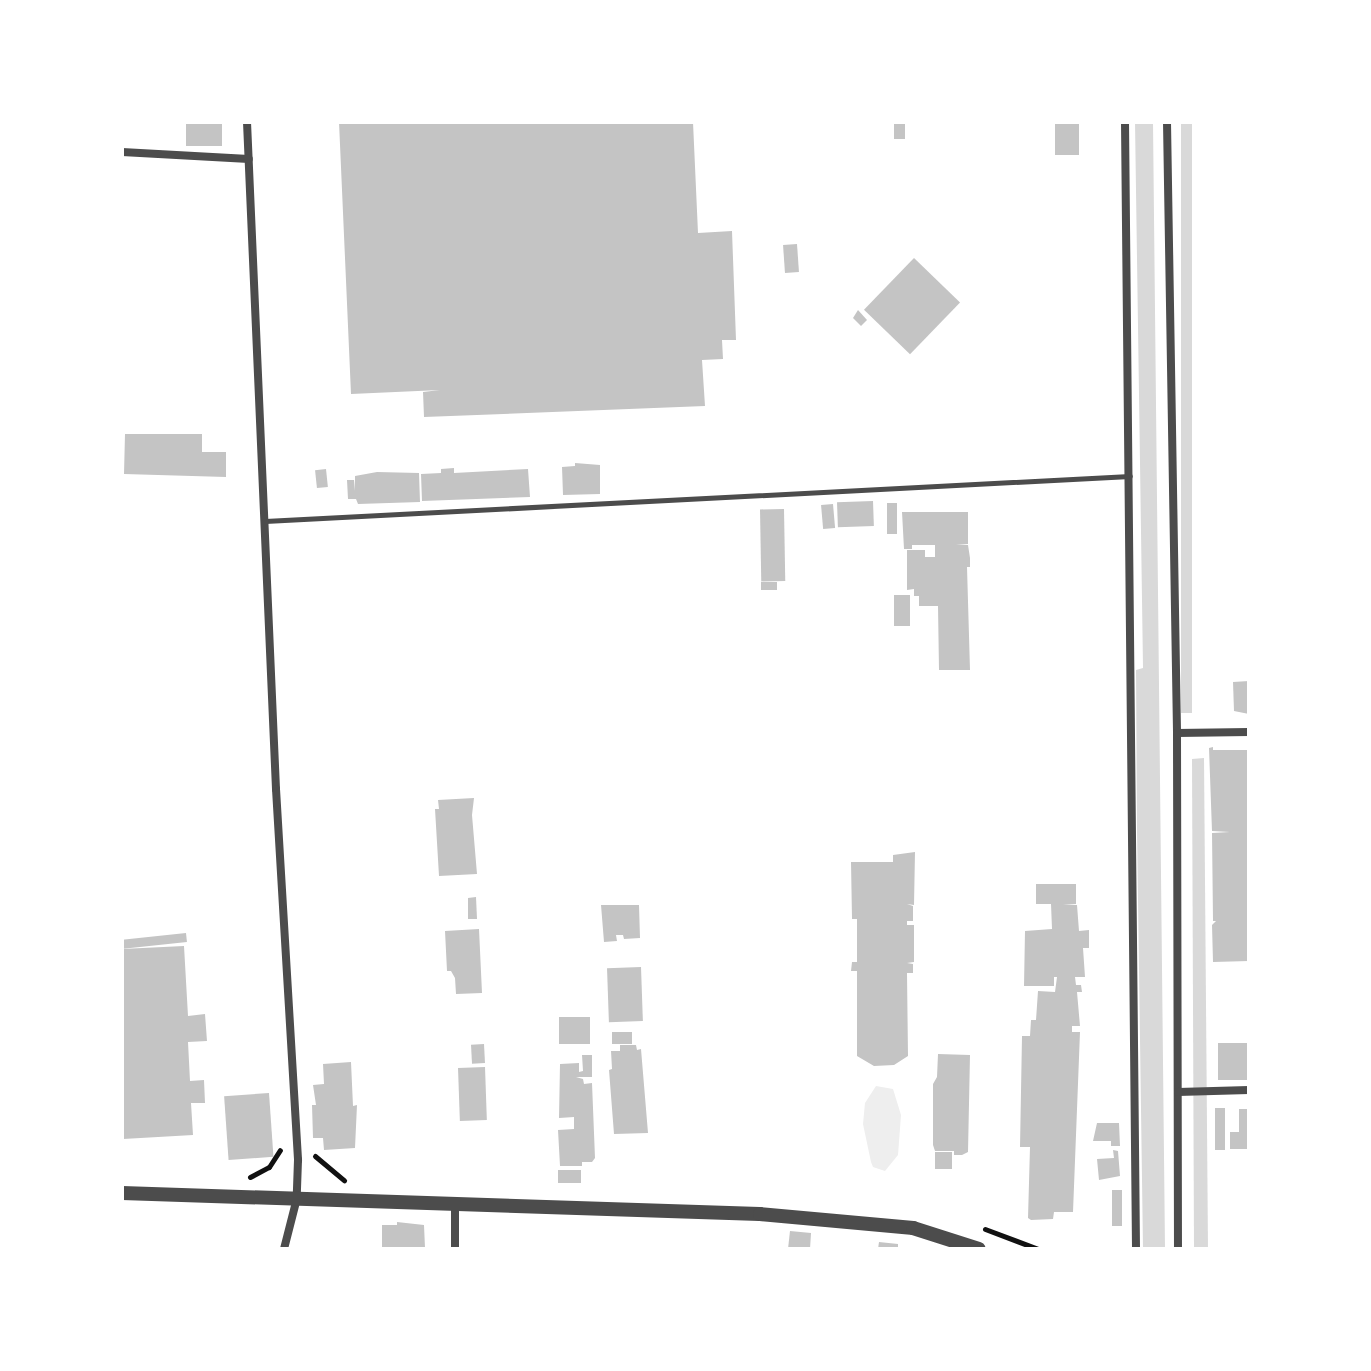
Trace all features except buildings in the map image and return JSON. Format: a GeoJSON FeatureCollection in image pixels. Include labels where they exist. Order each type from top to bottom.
{"type":"FeatureCollection","features":[{"type":"Feature","properties":{"kind":"street"},"geometry":{"type":"LineString","coordinates":[[247,122],[297,1198],[284,1249]]}},
{"type":"Feature","properties":{"kind":"street"},"geometry":{"type":"LineString","coordinates":[[1125,122],[1131,476],[1136,1249]]}},
{"type":"Feature","properties":{"kind":"street"},"geometry":{"type":"LineString","coordinates":[[1167,122],[1177,733],[1178,1249]]}},
{"type":"Feature","properties":{"kind":"street"},"geometry":{"type":"LineString","coordinates":[[122,152],[249,159]]}},
{"type":"Feature","properties":{"kind":"street"},"geometry":{"type":"LineString","coordinates":[[1177,733],[1249,732]]}},
{"type":"Feature","properties":{"kind":"street"},"geometry":{"type":"LineString","coordinates":[[1178,1092],[1249,1090]]}},
{"type":"Feature","properties":{"kind":"street"},"geometry":{"type":"LineString","coordinates":[[122,1193],[760,1214],[868,1221],[913,1228],[979,1249]]}},
{"type":"Feature","properties":{"kind":"street"},"geometry":{"type":"LineString","coordinates":[[455,1206],[455,1249]]}},
{"type":"Feature","properties":{"kind":"lane"},"geometry":{"type":"LineString","coordinates":[[265,521],[1131,476]]}},
{"type":"Feature","properties":{"kind":"path"},"geometry":{"type":"LineString","coordinates":[[238,1181],[258,1174],[277,1161],[283,1135]]}},
{"type":"Feature","properties":{"kind":"path"},"geometry":{"type":"LineString","coordinates":[[330,1172],[330,1180]]}},
{"type":"Feature","properties":{"kind":"shaded area"},"geometry":{"type":"Polygon","coordinates":[[[1135,122],[1153,122],[1165,1249],[1143,1249],[1136,670],[1143,668],[1135,122]]]}},
{"type":"Feature","properties":{"kind":"shaded area"},"geometry":{"type":"Polygon","coordinates":[[[1181,122],[1192,122],[1192,713],[1181,713],[1181,122]]]}},
{"type":"Feature","properties":{"kind":"shaded area"},"geometry":{"type":"Polygon","coordinates":[[[1204,758],[1208,1249],[1194,1249],[1192,759],[1204,758]]]}},
{"type":"Feature","properties":{"kind":"shaded area"},"geometry":{"type":"Polygon","coordinates":[[[876,1086],[893,1089],[901,1115],[898,1155],[885,1171],[873,1167],[863,1124],[865,1103],[876,1086]]]}}]}
